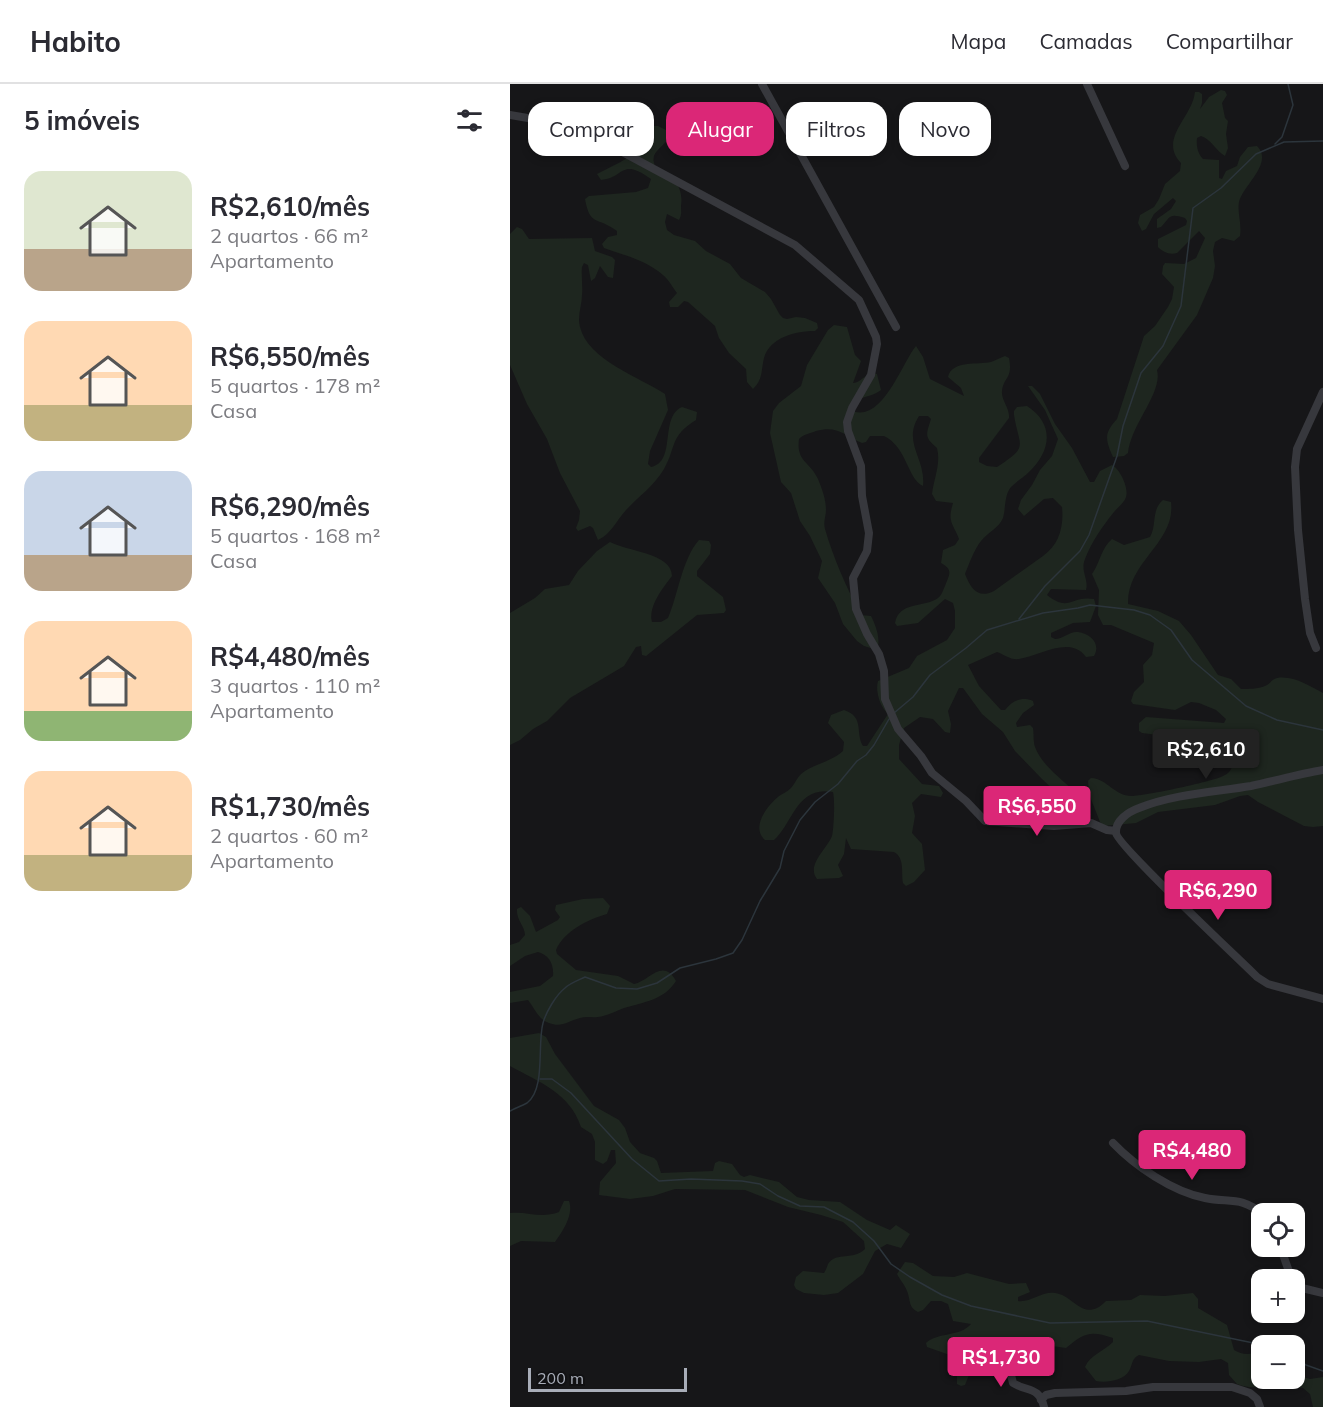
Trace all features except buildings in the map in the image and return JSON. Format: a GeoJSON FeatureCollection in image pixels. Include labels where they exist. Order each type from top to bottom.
{"type":"FeatureCollection","features":[{"type":"Feature","properties":{"kind":"street"},"geometry":{"type":"LineString","coordinates":[[762,84],[897,327]]}},
{"type":"Feature","properties":{"kind":"street"},"geometry":{"type":"LineString","coordinates":[[1087,84],[1125,166]]}},
{"type":"Feature","properties":{"kind":"street"},"geometry":{"type":"LineString","coordinates":[[510,115],[574,126],[795,245],[859,300],[877,344],[871,375],[852,408],[847,422],[861,466],[862,496],[869,533],[867,551],[856,570],[853,583],[856,609],[879,654],[884,671],[885,699],[891,716],[903,737],[932,773],[966,801],[985,821],[1053,826],[1093,824],[1116,831]]}},
{"type":"Feature","properties":{"kind":"street"},"geometry":{"type":"LineString","coordinates":[[1316,648],[1312,640],[1306,609],[1298,530],[1295,467],[1297,449],[1323,392]]}},
{"type":"Feature","properties":{"kind":"street"},"geometry":{"type":"LineString","coordinates":[[1323,770],[1253,785],[1172,798],[1141,807],[1121,819],[1116,831],[1118,839],[1138,861],[1257,977],[1268,984],[1323,999]]}},
{"type":"Feature","properties":{"kind":"street"},"geometry":{"type":"LineString","coordinates":[[1113,1143],[1152,1175],[1182,1191],[1205,1198],[1241,1201],[1251,1206]]}},
{"type":"Feature","properties":{"kind":"street"},"geometry":{"type":"LineString","coordinates":[[1305,1289],[1323,1293]]}},
{"type":"Feature","properties":{"kind":"street"},"geometry":{"type":"LineString","coordinates":[[1019,1367],[1011,1375],[1013,1383],[1033,1390],[1043,1403]]}},
{"type":"Feature","properties":{"kind":"street"},"geometry":{"type":"LineString","coordinates":[[1043,1403],[1046,1395],[1055,1393],[1126,1391],[1153,1387],[1232,1387],[1248,1392],[1257,1399],[1260,1407]]}},
{"type":"Feature","properties":{"kind":"shaded area"},"geometry":{"type":"Polygon","coordinates":[[[1221,90],[1227,95],[1222,103],[1225,118],[1228,121],[1226,134],[1228,148],[1225,156],[1201,136],[1197,138],[1200,155],[1203,159],[1219,160],[1219,178],[1222,179],[1226,171],[1237,166],[1240,157],[1248,147],[1257,146],[1262,160],[1239,202],[1240,236],[1234,241],[1222,238],[1215,242],[1213,278],[1197,315],[1157,370],[1158,379],[1155,389],[1130,442],[1128,453],[1124,456],[1113,457],[1107,441],[1108,432],[1117,419],[1144,336],[1155,326],[1172,299],[1174,287],[1162,274],[1163,266],[1165,263],[1184,264],[1196,258],[1205,238],[1199,231],[1177,253],[1166,253],[1158,247],[1158,239],[1186,225],[1187,221],[1185,218],[1173,216],[1157,228],[1157,219],[1171,209],[1176,201],[1173,198],[1154,214],[1146,229],[1142,231],[1138,223],[1140,215],[1154,207],[1165,184],[1180,171],[1181,163],[1175,154],[1173,145],[1178,128],[1193,102],[1195,92],[1202,94],[1200,109],[1209,97],[1221,90]]]}},
{"type":"Feature","properties":{"kind":"shaded area"},"geometry":{"type":"Polygon","coordinates":[[[654,126],[666,130],[666,142],[655,153],[655,166],[675,182],[681,198],[681,217],[679,220],[667,214],[665,222],[667,230],[674,235],[695,241],[706,251],[730,264],[741,278],[765,292],[783,318],[805,318],[817,323],[818,328],[815,331],[792,334],[772,345],[767,351],[760,378],[753,389],[747,382],[746,369],[729,353],[719,338],[715,326],[688,302],[684,301],[678,307],[670,307],[669,302],[677,293],[663,275],[642,262],[604,248],[602,244],[608,237],[617,235],[617,231],[595,220],[589,214],[585,199],[589,196],[636,192],[648,188],[651,179],[633,170],[623,170],[615,176],[601,180],[597,174],[629,157],[654,156],[654,126]]]}},
{"type":"Feature","properties":{"kind":"shaded area"},"geometry":{"type":"Polygon","coordinates":[[[517,227],[522,229],[529,239],[592,238],[595,251],[615,260],[613,278],[608,277],[600,266],[595,278],[591,281],[588,265],[584,263],[579,323],[585,339],[593,349],[616,366],[665,394],[668,410],[650,451],[648,464],[651,467],[664,457],[671,420],[675,412],[682,407],[697,412],[696,420],[677,437],[660,475],[598,540],[590,526],[578,531],[576,528],[580,511],[510,365],[510,234],[517,227]]]}},
{"type":"Feature","properties":{"kind":"shaded area"},"geometry":{"type":"Polygon","coordinates":[[[834,325],[847,327],[855,355],[861,361],[853,383],[870,374],[877,374],[881,390],[853,402],[848,409],[860,412],[870,410],[880,402],[897,379],[916,346],[923,357],[930,379],[964,396],[961,388],[948,377],[950,372],[966,364],[991,362],[1005,356],[1009,358],[1009,374],[1002,391],[1009,418],[979,458],[979,462],[997,467],[1018,450],[1020,440],[1014,415],[1017,407],[1027,406],[1036,413],[1046,429],[1047,438],[1042,455],[1036,464],[1009,490],[1001,522],[981,541],[972,557],[965,574],[970,584],[979,593],[994,591],[1043,556],[1057,541],[1061,528],[1062,507],[1053,498],[1044,499],[1024,516],[1018,509],[1021,500],[1040,470],[1052,456],[1058,439],[1045,410],[1028,386],[1032,386],[1040,394],[1090,482],[1094,482],[1100,471],[1112,465],[1121,475],[1127,493],[1125,499],[1101,529],[1085,559],[1083,567],[1086,590],[1051,589],[1047,595],[1061,603],[1086,598],[1094,599],[1096,606],[1090,622],[1073,623],[1051,633],[1051,637],[1058,639],[1075,632],[1083,633],[1094,640],[1096,652],[1094,656],[1086,657],[1079,651],[1063,647],[1019,659],[997,652],[968,665],[979,686],[1001,710],[1005,710],[1018,700],[1033,701],[1034,705],[1023,713],[1016,723],[1017,727],[1030,725],[1033,728],[1034,745],[1040,757],[1080,798],[1091,815],[1087,816],[1075,810],[1042,779],[1015,751],[1003,732],[982,714],[963,688],[959,688],[948,711],[951,724],[950,733],[945,732],[933,719],[920,717],[904,728],[899,745],[899,759],[922,784],[939,786],[943,793],[941,797],[921,794],[912,803],[915,816],[912,833],[922,844],[925,870],[914,882],[906,886],[903,883],[900,858],[894,852],[851,849],[846,838],[844,854],[838,865],[843,876],[817,879],[814,868],[818,857],[832,836],[833,792],[821,791],[811,794],[797,807],[774,840],[765,840],[759,829],[766,810],[779,796],[791,788],[801,774],[843,751],[844,742],[828,723],[831,715],[844,710],[851,713],[857,721],[863,746],[867,746],[888,714],[879,699],[878,681],[909,668],[917,656],[947,640],[955,628],[953,603],[945,599],[918,623],[897,626],[895,623],[901,611],[938,598],[949,573],[948,568],[941,563],[943,550],[955,545],[959,539],[951,519],[953,503],[936,501],[932,494],[938,454],[937,448],[927,435],[931,419],[928,416],[919,416],[913,434],[923,476],[923,486],[914,477],[898,448],[884,436],[870,436],[866,442],[862,443],[835,430],[823,429],[799,439],[802,457],[815,473],[824,494],[826,510],[824,526],[832,551],[861,615],[871,616],[873,620],[878,637],[877,650],[857,641],[843,624],[835,603],[818,578],[822,561],[800,521],[791,493],[781,482],[770,433],[773,411],[779,403],[801,386],[807,365],[828,330],[834,325]]]}},
{"type":"Feature","properties":{"kind":"shaded area"},"geometry":{"type":"Polygon","coordinates":[[[1163,500],[1171,502],[1171,516],[1159,541],[1135,576],[1128,604],[1158,611],[1179,621],[1218,675],[1231,679],[1241,689],[1262,687],[1283,677],[1301,682],[1323,693],[1323,826],[1304,826],[1248,795],[1215,805],[1158,812],[1136,823],[1103,826],[1100,822],[1089,794],[1088,781],[1091,778],[1102,781],[1120,793],[1132,796],[1180,788],[1219,778],[1229,772],[1233,764],[1230,751],[1208,739],[1165,736],[1139,731],[1139,723],[1146,717],[1224,723],[1226,719],[1216,710],[1199,703],[1191,702],[1175,710],[1133,704],[1131,701],[1134,692],[1144,682],[1143,665],[1152,655],[1154,643],[1111,625],[1103,625],[1098,615],[1099,590],[1092,574],[1105,547],[1112,539],[1124,545],[1150,537],[1155,513],[1163,500]]]}},
{"type":"Feature","properties":{"kind":"shaded area"},"geometry":{"type":"Polygon","coordinates":[[[699,540],[709,541],[711,545],[710,554],[697,571],[697,576],[723,597],[726,610],[724,613],[697,615],[646,656],[642,655],[641,646],[636,647],[624,666],[570,698],[547,721],[510,745],[510,613],[545,589],[569,585],[578,571],[597,551],[610,542],[657,558],[670,568],[672,576],[657,598],[651,616],[652,622],[661,622],[668,618],[684,567],[699,540]]]}},
{"type":"Feature","properties":{"kind":"shaded area"},"geometry":{"type":"Polygon","coordinates":[[[603,898],[610,906],[607,914],[571,932],[560,943],[556,950],[557,954],[576,970],[618,976],[634,984],[656,972],[666,971],[676,981],[671,987],[660,996],[605,1016],[582,1017],[561,1024],[549,1023],[542,1019],[528,1000],[510,1003],[510,992],[540,986],[553,976],[550,961],[538,952],[525,956],[510,966],[510,945],[519,942],[525,935],[517,909],[521,907],[530,916],[536,932],[558,920],[560,917],[555,910],[556,905],[583,899],[603,898]]]}},
{"type":"Feature","properties":{"kind":"shaded area"},"geometry":{"type":"Polygon","coordinates":[[[539,1033],[546,1037],[555,1054],[594,1106],[619,1120],[630,1142],[640,1153],[657,1161],[661,1173],[713,1171],[715,1163],[719,1161],[732,1164],[744,1177],[750,1175],[779,1182],[797,1197],[840,1202],[867,1220],[890,1230],[896,1225],[910,1234],[901,1248],[887,1244],[875,1251],[863,1274],[838,1293],[824,1295],[804,1293],[796,1289],[794,1285],[796,1277],[803,1271],[824,1273],[832,1260],[855,1255],[865,1249],[864,1241],[843,1222],[788,1207],[745,1190],[675,1189],[653,1196],[630,1199],[599,1195],[600,1182],[616,1163],[615,1150],[611,1150],[607,1161],[603,1164],[595,1160],[595,1142],[592,1134],[581,1127],[569,1105],[542,1083],[510,1066],[510,1038],[539,1033]]]}},
{"type":"Feature","properties":{"kind":"shaded area"},"geometry":{"type":"Polygon","coordinates":[[[564,1201],[569,1201],[569,1217],[555,1242],[521,1241],[510,1246],[510,1213],[552,1214],[559,1212],[564,1201]]]}},
{"type":"Feature","properties":{"kind":"shaded area"},"geometry":{"type":"Polygon","coordinates":[[[905,1262],[913,1263],[933,1276],[954,1277],[967,1273],[1009,1284],[1026,1283],[1030,1292],[1018,1297],[1018,1301],[1055,1293],[1091,1310],[1106,1301],[1131,1300],[1140,1295],[1165,1296],[1193,1293],[1198,1299],[1198,1308],[1227,1325],[1234,1350],[1251,1354],[1251,1387],[1237,1384],[1229,1375],[1228,1363],[1221,1359],[1199,1362],[1169,1361],[1139,1355],[1123,1377],[1105,1382],[1096,1381],[1085,1367],[1094,1356],[1113,1342],[1113,1338],[1098,1334],[1083,1336],[1066,1348],[1052,1346],[1042,1340],[1022,1345],[989,1339],[980,1348],[965,1385],[961,1386],[957,1384],[957,1371],[961,1359],[927,1347],[926,1343],[937,1337],[961,1331],[971,1324],[953,1321],[948,1304],[941,1301],[931,1301],[918,1312],[910,1303],[906,1289],[897,1274],[905,1262]]]}},
{"type":"Feature","properties":{"kind":"shaded area"},"geometry":{"type":"Polygon","coordinates":[[[1323,1377],[1323,1407],[1313,1407],[1310,1394],[1304,1389],[1305,1378],[1323,1377]]]}},
{"type":"Feature","properties":{"kind":"waterway"},"geometry":{"type":"LineString","coordinates":[[1275,144],[1282,137],[1293,105],[1288,84]]}},
{"type":"Feature","properties":{"kind":"waterway"},"geometry":{"type":"LineString","coordinates":[[1019,619],[1045,586],[1080,551],[1089,535],[1117,456],[1123,426],[1141,373],[1163,346],[1181,306],[1193,208],[1221,188],[1256,154],[1284,142],[1323,141]]}},
{"type":"Feature","properties":{"kind":"waterway"},"geometry":{"type":"LineString","coordinates":[[894,713],[913,697],[930,675],[987,630],[1043,613],[1090,605],[1134,610],[1150,615],[1171,630],[1192,660],[1246,706],[1277,720],[1323,730]]}},
{"type":"Feature","properties":{"kind":"waterway"},"geometry":{"type":"LineString","coordinates":[[510,1111],[527,1103],[537,1088],[543,1023],[552,1004],[567,986],[585,977],[616,988],[637,989],[657,983],[680,968],[733,953],[780,868],[784,851],[800,820],[815,802],[838,784],[857,761],[866,755],[889,719]]}},
{"type":"Feature","properties":{"kind":"waterway"},"geometry":{"type":"LineString","coordinates":[[540,1079],[552,1079],[571,1093],[632,1159],[659,1181],[691,1179],[742,1181],[760,1184],[778,1196],[800,1206],[824,1207],[853,1222],[874,1241],[891,1264],[910,1277],[942,1295],[971,1306],[1050,1323],[1147,1321],[1251,1342]]}},
{"type":"Feature","properties":{"kind":"waterway"},"geometry":{"type":"LineString","coordinates":[[1305,1364],[1323,1371]]}}]}
